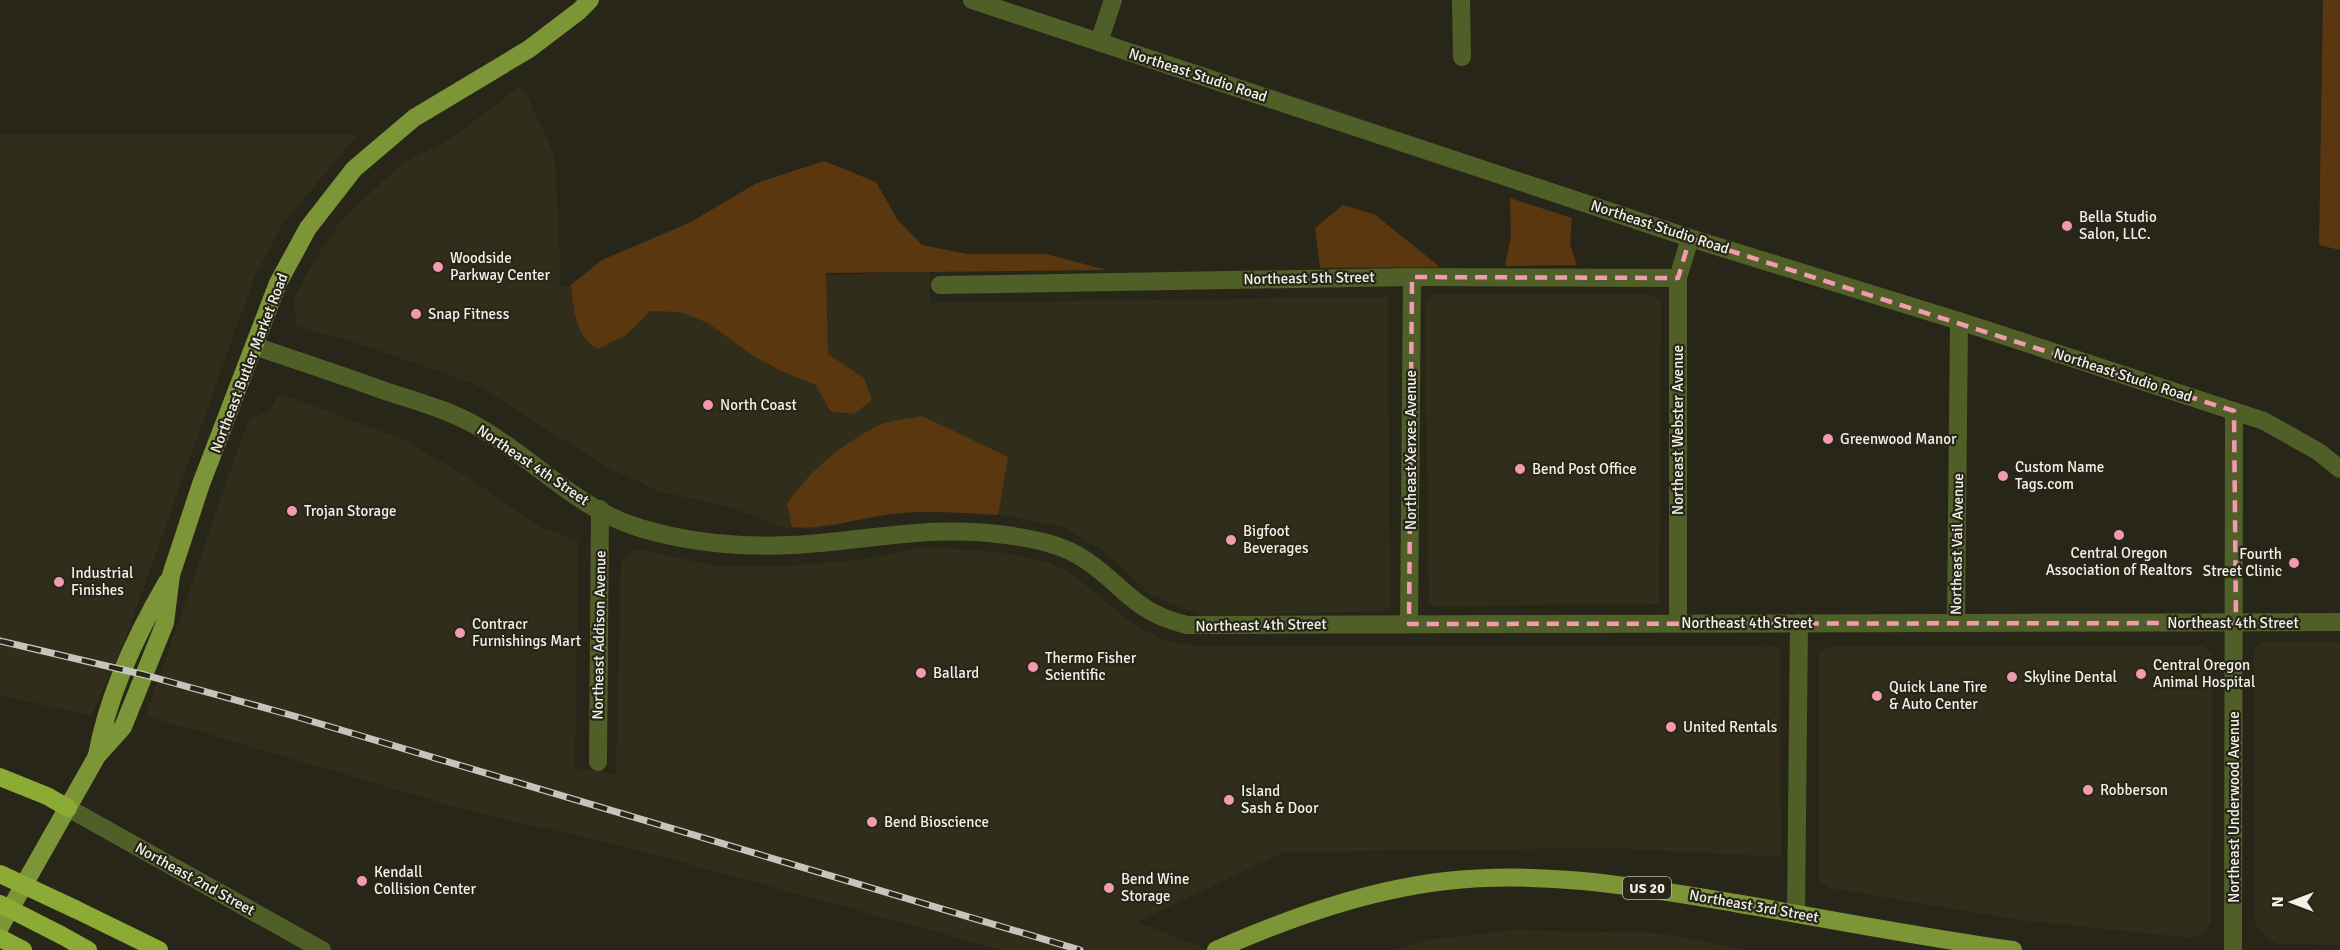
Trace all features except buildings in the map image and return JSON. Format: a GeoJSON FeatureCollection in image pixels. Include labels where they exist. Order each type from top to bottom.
{"type":"FeatureCollection","features":[{"type":"Feature","properties":{"kind":"highway"},"geometry":{"type":"LineString","coordinates":[[0,777],[47,796],[68,808]]}},
{"type":"Feature","properties":{"kind":"highway"},"geometry":{"type":"LineString","coordinates":[[0,874],[159,950]]}},
{"type":"Feature","properties":{"kind":"highway"},"geometry":{"type":"LineString","coordinates":[[0,904],[88,950]]}},
{"type":"Feature","properties":{"kind":"highway"},"geometry":{"type":"LineString","coordinates":[[0,938],[23,950]]}},
{"type":"Feature","properties":{"kind":"main road","name":"Northeast Butler Market Road"},"geometry":{"type":"LineString","coordinates":[[0,927],[97,756],[104,720],[144,620],[171,575],[201,484],[278,283],[308,228],[354,169],[414,118],[529,49],[590,0]]}},
{"type":"Feature","properties":{"kind":"main road","name":"Northeast 3rd Street"},"geometry":{"type":"LineString","coordinates":[[1216,950],[1282,923],[1394,890],[1447,881],[1533,877],[1619,883],[1968,947],[2013,950]]}},
{"type":"Feature","properties":{"kind":"street","name":"Northeast Studio Road"},"geometry":{"type":"LineString","coordinates":[[972,0],[1690,238],[1959,321],[2234,411],[2273,426],[2319,452],[2340,469]]}},
{"type":"Feature","properties":{"kind":"street"},"geometry":{"type":"LineString","coordinates":[[1100,42],[1113,0]]}},
{"type":"Feature","properties":{"kind":"street"},"geometry":{"type":"LineString","coordinates":[[1461,0],[1462,57]]}},
{"type":"Feature","properties":{"kind":"street","name":"Northeast Webster Avenue"},"geometry":{"type":"LineString","coordinates":[[1678,623],[1678,278],[1690,238]]}},
{"type":"Feature","properties":{"kind":"street","name":"Northeast 5th Street"},"geometry":{"type":"LineString","coordinates":[[940,285],[1412,277],[1678,278]]}},
{"type":"Feature","properties":{"kind":"street","name":"Northeast Xerxes Avenue"},"geometry":{"type":"LineString","coordinates":[[1409,624],[1412,277]]}},
{"type":"Feature","properties":{"kind":"street","name":"Northeast Vail Avenue"},"geometry":{"type":"LineString","coordinates":[[1956,623],[1959,321]]}},
{"type":"Feature","properties":{"kind":"street","name":"Northeast 4th Street"},"geometry":{"type":"LineString","coordinates":[[254,346],[436,408],[482,428],[581,500],[637,528],[677,538],[726,544],[828,543],[922,530],[959,530],[1040,540],[1084,559],[1137,605],[1159,617],[1187,625],[2340,622]]}},
{"type":"Feature","properties":{"kind":"street","name":"Northeast Underwood Avenue"},"geometry":{"type":"LineString","coordinates":[[2233,950],[2236,623],[2234,411]]}},
{"type":"Feature","properties":{"kind":"street","name":"Northeast Addison Avenue"},"geometry":{"type":"LineString","coordinates":[[598,762],[600,509]]}},
{"type":"Feature","properties":{"kind":"street"},"geometry":{"type":"LineString","coordinates":[[1796,914],[1799,623]]}},
{"type":"Feature","properties":{"kind":"street","name":"Northeast 2nd Street"},"geometry":{"type":"LineString","coordinates":[[68,808],[322,950]]}},
{"type":"Feature","properties":{"kind":"highlighted area"},"geometry":{"type":"Polygon","coordinates":[[[1690,238],[2234,411],[2236,623],[1409,624],[1412,277],[1678,278],[1690,238]]]}},
{"type":"Feature","properties":{"kind":"shaded area"},"geometry":{"type":"Polygon","coordinates":[[[2323,0],[2340,0],[2340,250],[2319,245],[2323,0]]]}},
{"type":"Feature","properties":{"kind":"shaded area"},"geometry":{"type":"Polygon","coordinates":[[[522,85],[555,156],[561,286],[930,271],[930,303],[1388,297],[1390,608],[1383,611],[1203,616],[1149,594],[1104,551],[1064,527],[1003,515],[925,511],[890,514],[812,529],[783,527],[729,507],[661,492],[610,469],[475,384],[350,341],[296,326],[294,299],[312,264],[339,223],[402,163],[449,140],[522,85]]]}},
{"type":"Feature","properties":{"kind":"shaded area"},"geometry":{"type":"Polygon","coordinates":[[[0,135],[357,135],[283,223],[254,278],[125,640],[91,716],[0,695],[0,135]]]}},
{"type":"Feature","properties":{"kind":"shaded area"},"geometry":{"type":"Polygon","coordinates":[[[824,161],[876,182],[897,219],[922,245],[967,254],[1046,254],[1107,270],[826,273],[828,354],[864,378],[872,400],[854,414],[830,411],[816,385],[783,372],[752,355],[708,323],[680,312],[650,311],[626,335],[598,349],[584,337],[577,322],[571,285],[602,260],[689,223],[757,183],[824,161]]]}},
{"type":"Feature","properties":{"kind":"shaded area"},"geometry":{"type":"Polygon","coordinates":[[[1510,198],[1572,218],[1570,244],[1577,265],[1505,266],[1511,236],[1510,198]]]}},
{"type":"Feature","properties":{"kind":"shaded area"},"geometry":{"type":"Polygon","coordinates":[[[1343,205],[1374,214],[1440,267],[1320,268],[1315,228],[1343,205]]]}},
{"type":"Feature","properties":{"kind":"shaded area"},"geometry":{"type":"Polygon","coordinates":[[[1432,295],[1652,295],[1661,301],[1659,604],[1434,606],[1429,604],[1425,303],[1432,295]]]}},
{"type":"Feature","properties":{"kind":"shaded area"},"geometry":{"type":"Polygon","coordinates":[[[279,393],[402,439],[468,477],[541,527],[578,541],[575,768],[616,774],[621,562],[633,550],[646,550],[714,566],[774,567],[867,559],[912,549],[943,548],[999,552],[1048,562],[1068,571],[1135,625],[1165,641],[1198,646],[1780,647],[1781,857],[1614,848],[1284,852],[1137,922],[1209,950],[1002,950],[626,847],[473,812],[146,716],[248,420],[270,410],[279,393]]]}},
{"type":"Feature","properties":{"kind":"shaded area"},"geometry":{"type":"Polygon","coordinates":[[[922,416],[1008,457],[998,515],[945,512],[905,513],[830,525],[792,527],[787,504],[828,458],[853,440],[880,425],[922,416]]]}},
{"type":"Feature","properties":{"kind":"shaded area"},"geometry":{"type":"Polygon","coordinates":[[[2261,642],[2340,642],[2340,945],[2277,944],[2265,937],[2255,923],[2254,651],[2261,642]]]}},
{"type":"Feature","properties":{"kind":"shaded area"},"geometry":{"type":"Polygon","coordinates":[[[2204,646],[2212,656],[2212,724],[2211,922],[2203,934],[2191,938],[2019,920],[1830,888],[1819,880],[1819,653],[1827,647],[2204,646]]]}},
{"type":"Feature","properties":{"kind":"shaded area"},"geometry":{"type":"Polygon","coordinates":[[[1514,930],[1657,933],[1748,950],[1393,950],[1434,939],[1514,930]]]}},
{"type":"Feature","properties":{"kind":"railway"},"geometry":{"type":"LineString","coordinates":[[0,641],[145,675],[294,716],[1080,950]]}},
{"type":"Feature","properties":{"kind":"place","name":"Bella Studio Salon, LLC."},"geometry":{"type":"Point","coordinates":[2067,226]}},
{"type":"Feature","properties":{"kind":"place","name":"Woodside Parkway Center"},"geometry":{"type":"Point","coordinates":[438,267]}},
{"type":"Feature","properties":{"kind":"place","name":"Snap Fitness"},"geometry":{"type":"Point","coordinates":[416,314]}},
{"type":"Feature","properties":{"kind":"place","name":"North Coast"},"geometry":{"type":"Point","coordinates":[708,405]}},
{"type":"Feature","properties":{"kind":"place","name":"Greenwood Manor"},"geometry":{"type":"Point","coordinates":[1828,439]}},
{"type":"Feature","properties":{"kind":"place","name":"Bend Post Office"},"geometry":{"type":"Point","coordinates":[1520,469]}},
{"type":"Feature","properties":{"kind":"place","name":"Custom Name Tags.com"},"geometry":{"type":"Point","coordinates":[2003,476]}},
{"type":"Feature","properties":{"kind":"place","name":"Trojan Storage"},"geometry":{"type":"Point","coordinates":[292,511]}},
{"type":"Feature","properties":{"kind":"place","name":"Central Oregon Association of Realtors"},"geometry":{"type":"Point","coordinates":[2119,535]}},
{"type":"Feature","properties":{"kind":"place","name":"Bigfoot Beverages"},"geometry":{"type":"Point","coordinates":[1231,540]}},
{"type":"Feature","properties":{"kind":"place","name":"Fourth Street Clinic"},"geometry":{"type":"Point","coordinates":[2294,563]}},
{"type":"Feature","properties":{"kind":"place","name":"Industrial Finishes"},"geometry":{"type":"Point","coordinates":[59,582]}},
{"type":"Feature","properties":{"kind":"place","name":"Contracr Furnishings Mart"},"geometry":{"type":"Point","coordinates":[460,633]}},
{"type":"Feature","properties":{"kind":"place","name":"Thermo Fisher Scientific"},"geometry":{"type":"Point","coordinates":[1033,667]}},
{"type":"Feature","properties":{"kind":"place","name":"Ballard"},"geometry":{"type":"Point","coordinates":[921,673]}},
{"type":"Feature","properties":{"kind":"place","name":"Central Oregon Animal Hospital"},"geometry":{"type":"Point","coordinates":[2141,674]}},
{"type":"Feature","properties":{"kind":"place","name":"Skyline Dental"},"geometry":{"type":"Point","coordinates":[2012,677]}},
{"type":"Feature","properties":{"kind":"place","name":"Quick Lane Tire & Auto Center"},"geometry":{"type":"Point","coordinates":[1877,696]}},
{"type":"Feature","properties":{"kind":"place","name":"United Rentals"},"geometry":{"type":"Point","coordinates":[1671,727]}},
{"type":"Feature","properties":{"kind":"place","name":"Robberson"},"geometry":{"type":"Point","coordinates":[2088,790]}},
{"type":"Feature","properties":{"kind":"place","name":"Island Sash & Door"},"geometry":{"type":"Point","coordinates":[1229,800]}},
{"type":"Feature","properties":{"kind":"place","name":"Bend Bioscience"},"geometry":{"type":"Point","coordinates":[872,822]}},
{"type":"Feature","properties":{"kind":"place","name":"Kendall Collision Center"},"geometry":{"type":"Point","coordinates":[362,881]}},
{"type":"Feature","properties":{"kind":"place","name":"Bend Wine Storage"},"geometry":{"type":"Point","coordinates":[1109,888]}}]}
